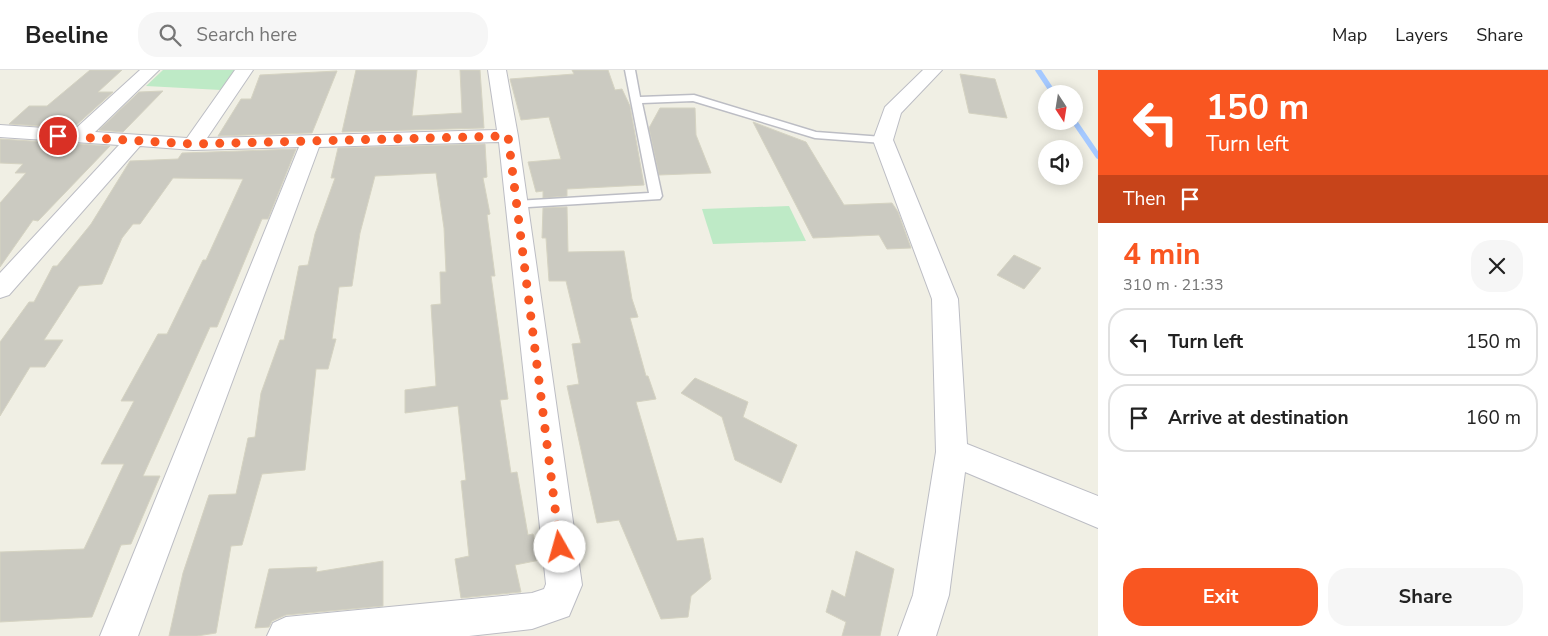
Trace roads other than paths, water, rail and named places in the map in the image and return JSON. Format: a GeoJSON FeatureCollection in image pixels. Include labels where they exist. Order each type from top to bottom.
{"type":"FeatureCollection","features":[{"type":"Feature","properties":{"kind":"street"},"geometry":{"type":"LineString","coordinates":[[78,137],[150,70]]}},
{"type":"Feature","properties":{"kind":"street"},"geometry":{"type":"LineString","coordinates":[[193,144],[244,70]]}},
{"type":"Feature","properties":{"kind":"street"},"geometry":{"type":"LineString","coordinates":[[286,636],[532,611],[556,603],[564,585],[508,136],[497,70]]}},
{"type":"Feature","properties":{"kind":"street"},"geometry":{"type":"LineString","coordinates":[[917,636],[931,595],[952,452],[945,298],[883,140],[892,111],[933,70]]}},
{"type":"Feature","properties":{"kind":"street"},"geometry":{"type":"LineString","coordinates":[[0,131],[134,142],[193,144],[508,136]]}},
{"type":"Feature","properties":{"kind":"street"},"geometry":{"type":"LineString","coordinates":[[0,289],[134,142]]}},
{"type":"Feature","properties":{"kind":"street"},"geometry":{"type":"LineString","coordinates":[[119,636],[311,142]]}},
{"type":"Feature","properties":{"kind":"street"},"geometry":{"type":"LineString","coordinates":[[952,452],[1098,512]]}},
{"type":"Feature","properties":{"kind":"lane"},"geometry":{"type":"LineString","coordinates":[[516,205],[656,196],[630,70]]}},
{"type":"Feature","properties":{"kind":"lane"},"geometry":{"type":"LineString","coordinates":[[635,100],[694,98],[815,135],[883,140]]}},
{"type":"Feature","properties":{"kind":"waterway"},"geometry":{"type":"LineString","coordinates":[[1038,70],[1048,85]]}},
{"type":"Feature","properties":{"kind":"waterway"},"geometry":{"type":"LineString","coordinates":[[1080,130],[1098,156]]}}]}
